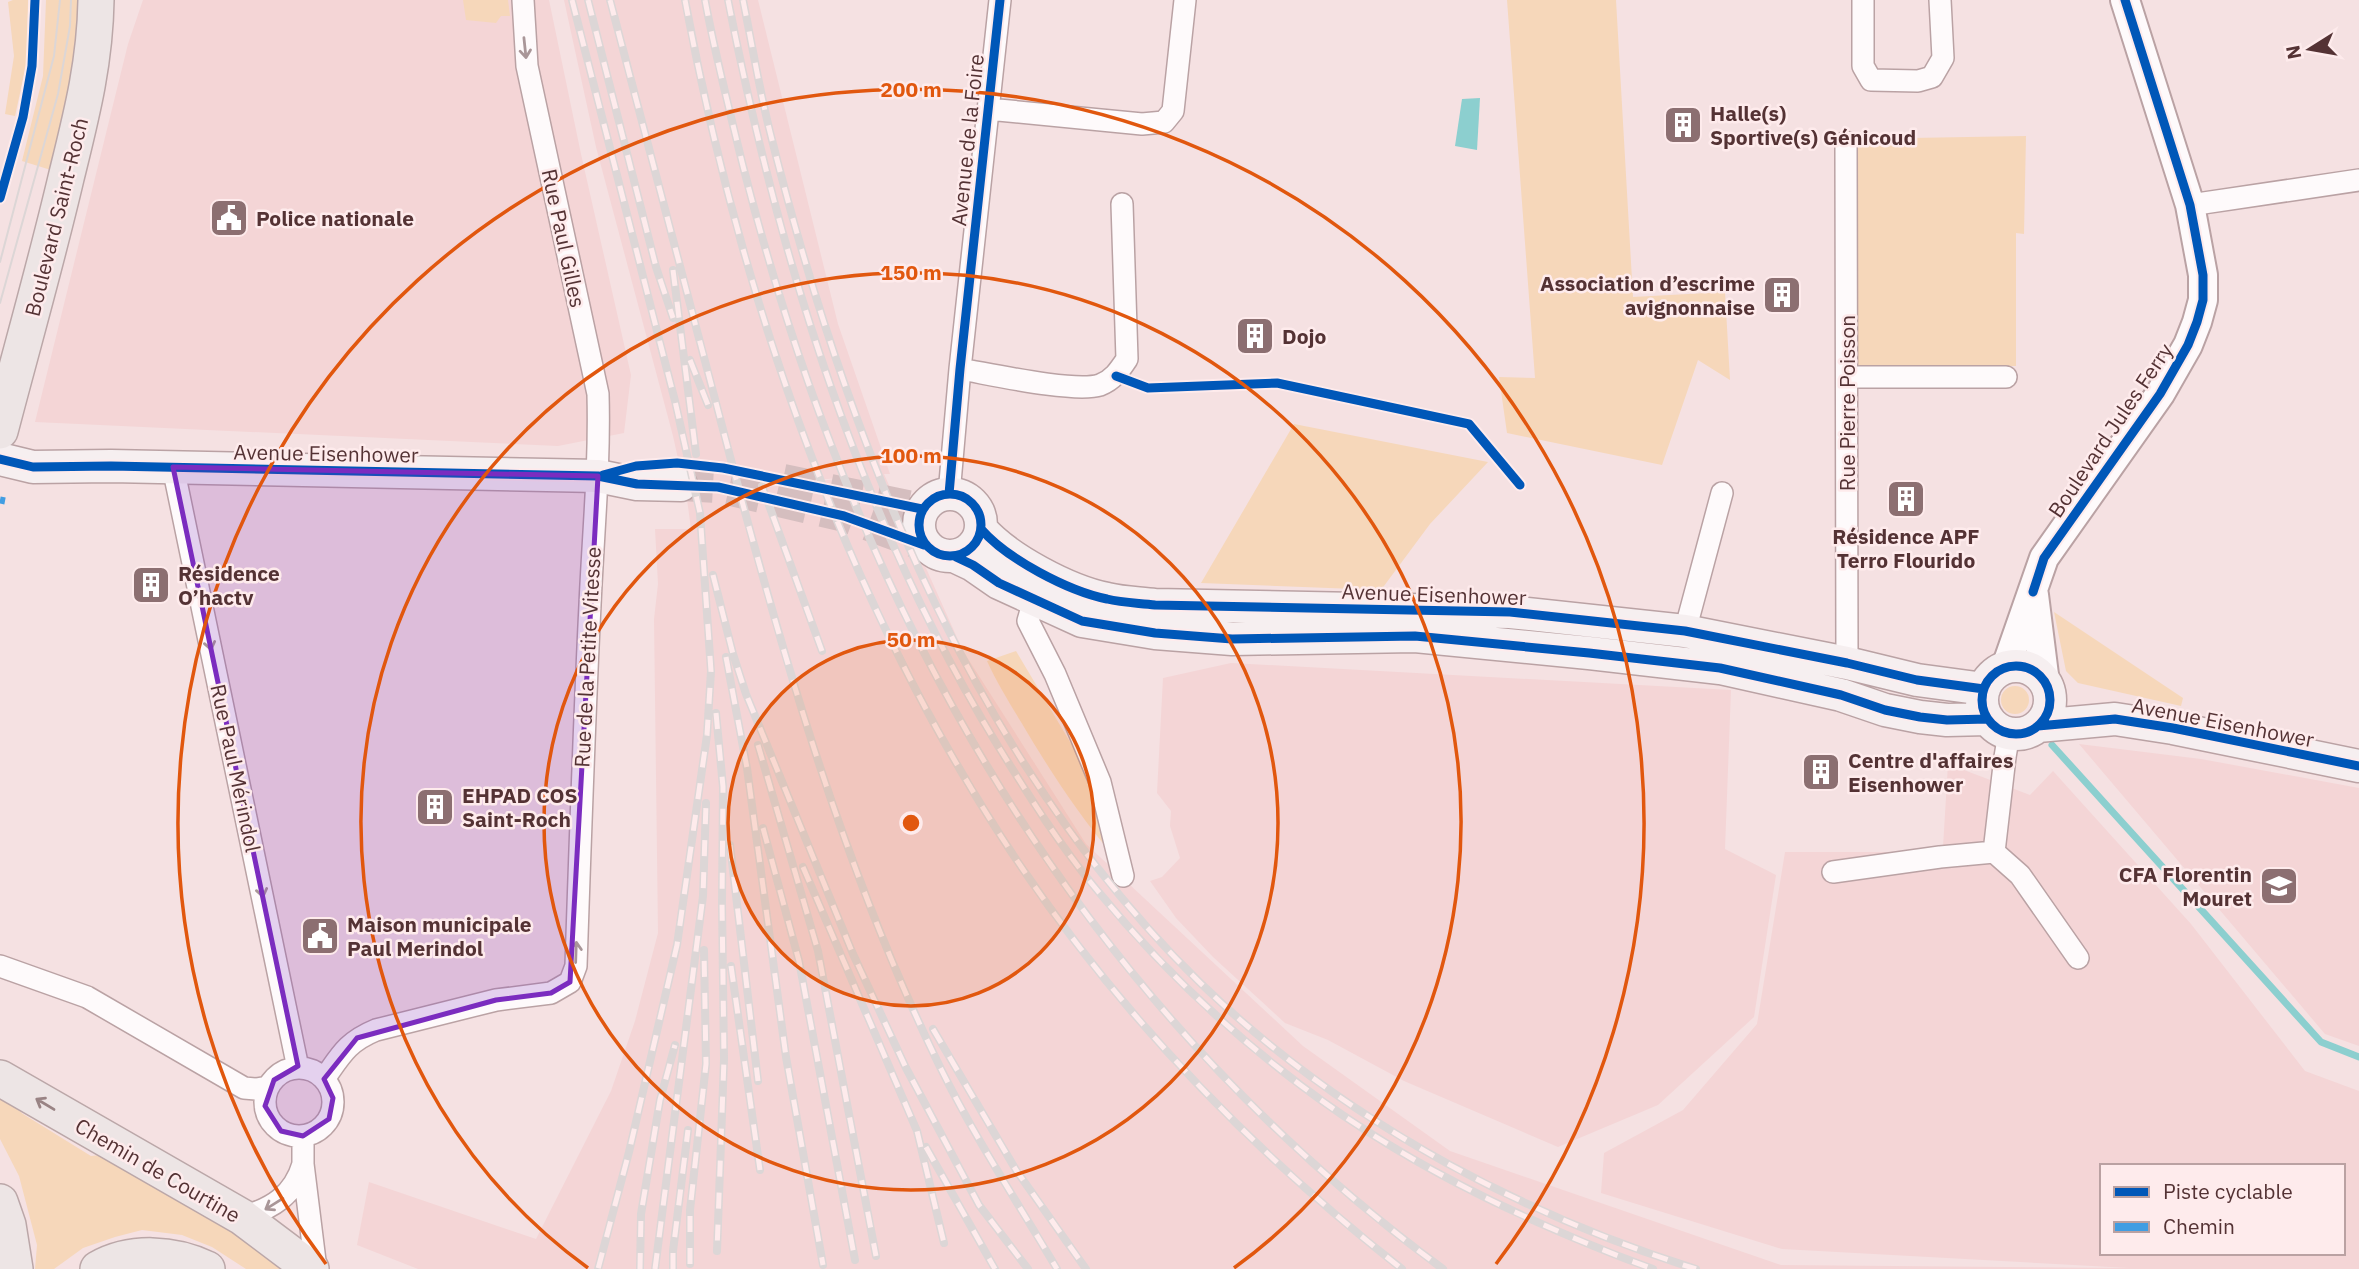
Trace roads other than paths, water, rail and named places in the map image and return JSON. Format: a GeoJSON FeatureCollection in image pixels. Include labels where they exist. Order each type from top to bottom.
{"type":"FeatureCollection","features":[{"type":"Feature","properties":{"kind":"main road","name":"Boulevard Saint-Roch"},"geometry":{"type":"LineString","coordinates":[[0,431],[59,211],[87,92],[93,62],[96,0]]}},
{"type":"Feature","properties":{"kind":"main road","name":"Avenue Eisenhower"},"geometry":{"type":"LineString","coordinates":[[0,459],[33,467],[53,468],[173,467],[597,476],[636,466],[679,474]]}},
{"type":"Feature","properties":{"kind":"main road"},"geometry":{"type":"LineString","coordinates":[[949,494],[962,496],[973,504],[980,515],[981,529],[977,542],[968,552],[956,557],[944,557],[924,545],[918,521],[922,509],[939,495],[949,494]]}},
{"type":"Feature","properties":{"kind":"main road","name":"Avenue Eisenhower"},"geometry":{"type":"LineString","coordinates":[[981,529],[995,544],[1022,563],[1065,584],[1106,599],[1155,605],[1510,612],[1685,631],[1847,663],[1917,680],[2005,717]]}},
{"type":"Feature","properties":{"kind":"main road","name":"Avenue Eisenhower"},"geometry":{"type":"LineString","coordinates":[[956,557],[999,583],[1082,621],[1155,633],[1232,639],[1415,636],[1576,651],[1720,668],[1842,695],[1920,717],[1947,720],[2005,717],[2115,719],[2173,728],[2359,766]]}},
{"type":"Feature","properties":{"kind":"main road"},"geometry":{"type":"LineString","coordinates":[[2006,667],[2033,670],[2047,688],[2048,711],[2005,717],[1993,676],[2006,667]]}},
{"type":"Feature","properties":{"kind":"main road","name":"Avenue Eisenhower"},"geometry":{"type":"LineString","coordinates":[[2047,688],[2115,719]]}},
{"type":"Feature","properties":{"kind":"main road","name":"Chemin de Courtine"},"geometry":{"type":"LineString","coordinates":[[0,1078],[242,1217],[311,1269]]}},
{"type":"Feature","properties":{"kind":"main road"},"geometry":{"type":"LineString","coordinates":[[0,1202],[8,1225],[15,1269]]}},
{"type":"Feature","properties":{"kind":"main road"},"geometry":{"type":"LineString","coordinates":[[98,1269],[129,1259],[158,1256],[177,1258],[207,1269]]}},
{"type":"Feature","properties":{"kind":"street","name":"Rue Paul Gilles"},"geometry":{"type":"LineString","coordinates":[[523,0],[524,43],[533,95],[598,394],[597,476]]}},
{"type":"Feature","properties":{"kind":"street","name":"Avenue de la Foire"},"geometry":{"type":"LineString","coordinates":[[949,494],[1000,0]]}},
{"type":"Feature","properties":{"kind":"street"},"geometry":{"type":"LineString","coordinates":[[988,109],[1142,124],[1164,122],[1173,111],[1185,0]]}},
{"type":"Feature","properties":{"kind":"street"},"geometry":{"type":"LineString","coordinates":[[1863,0],[1863,66],[1871,80],[1918,81],[1932,77],[1943,58],[1940,0]]}},
{"type":"Feature","properties":{"kind":"street","name":"Boulevard Jules Ferry"},"geometry":{"type":"LineString","coordinates":[[2006,667],[2044,558],[2160,394],[2197,322],[2203,300],[2203,275],[2190,205],[2125,0]]}},
{"type":"Feature","properties":{"kind":"street","name":"Rue Pierre Poisson"},"geometry":{"type":"LineString","coordinates":[[1846,142],[1847,663]]}},
{"type":"Feature","properties":{"kind":"street"},"geometry":{"type":"LineString","coordinates":[[2190,205],[2359,180]]}},
{"type":"Feature","properties":{"kind":"street"},"geometry":{"type":"LineString","coordinates":[[960,369],[1080,388],[1100,385],[1116,376],[1127,359],[1122,204]]}},
{"type":"Feature","properties":{"kind":"street"},"geometry":{"type":"LineString","coordinates":[[1847,377],[2006,377]]}},
{"type":"Feature","properties":{"kind":"street","name":"Rue Paul Mérindol"},"geometry":{"type":"LineString","coordinates":[[173,467],[298,1068]]}},
{"type":"Feature","properties":{"kind":"street","name":"Rue de la Petite Vitesse"},"geometry":{"type":"LineString","coordinates":[[324,1079],[342,1051],[357,1038],[376,1030],[496,1000],[551,993],[570,982],[576,966],[583,744],[597,476]]}},
{"type":"Feature","properties":{"kind":"street"},"geometry":{"type":"LineString","coordinates":[[1685,631],[1722,493]]}},
{"type":"Feature","properties":{"kind":"street","name":"Boulevard Jules Ferry"},"geometry":{"type":"LineString","coordinates":[[2033,592],[2047,688]]}},
{"type":"Feature","properties":{"kind":"street"},"geometry":{"type":"LineString","coordinates":[[1034,600],[1028,621],[1055,674],[1100,782],[1122,876]]}},
{"type":"Feature","properties":{"kind":"street"},"geometry":{"type":"LineString","coordinates":[[1994,852],[2005,757],[2005,717]]}},
{"type":"Feature","properties":{"kind":"street"},"geometry":{"type":"LineString","coordinates":[[1833,872],[1994,852],[2021,875],[2078,958]]}},
{"type":"Feature","properties":{"kind":"street"},"geometry":{"type":"LineString","coordinates":[[0,965],[88,997],[244,1088],[256,1090],[268,1087],[281,1074],[298,1068],[316,1073],[324,1079],[333,1098],[329,1119],[322,1128],[303,1136],[292,1136],[281,1131],[272,1124],[265,1106],[268,1087]]}},
{"type":"Feature","properties":{"kind":"street"},"geometry":{"type":"LineString","coordinates":[[303,1136],[303,1164],[316,1269]]}},
{"type":"Feature","properties":{"kind":"street"},"geometry":{"type":"LineString","coordinates":[[242,1217],[282,1200],[299,1179],[303,1164]]}},
{"type":"Feature","properties":{"kind":"water"},"geometry":{"type":"Polygon","coordinates":[[[1480,98],[1477,150],[1455,146],[1462,99],[1480,98]]]}},
{"type":"Feature","properties":{"kind":"waterway"},"geometry":{"type":"LineString","coordinates":[[2052,745],[2321,1042],[2359,1057]]}},
{"type":"Feature","properties":{"kind":"tunnel"},"geometry":{"type":"LineString","coordinates":[[783,480],[922,509]]}},
{"type":"Feature","properties":{"kind":"tunnel"},"geometry":{"type":"LineString","coordinates":[[681,485],[718,487],[844,516],[924,545]]}},
{"type":"Feature","properties":{"kind":"tram line"},"geometry":{"type":"LineString","coordinates":[[0,262],[54,56],[60,0]]}},
{"type":"Feature","properties":{"kind":"tram line"},"geometry":{"type":"LineString","coordinates":[[0,303],[58,94],[70,26],[71,0]]}},
{"type":"Feature","properties":{"kind":"railway"},"geometry":{"type":"LineString","coordinates":[[572,0],[675,401],[700,513],[711,671],[707,735],[677,945],[629,1152],[598,1269]]}},
{"type":"Feature","properties":{"kind":"railway"},"geometry":{"type":"LineString","coordinates":[[588,0],[656,267],[673,318]]}},
{"type":"Feature","properties":{"kind":"railway"},"geometry":{"type":"LineString","coordinates":[[610,0],[774,616],[847,846],[907,995],[941,1069],[982,1145],[1057,1269]]}},
{"type":"Feature","properties":{"kind":"railway"},"geometry":{"type":"LineString","coordinates":[[685,0],[708,114],[737,227],[771,340],[810,452],[854,561],[904,667],[960,770],[1022,868],[1062,924],[1150,1032],[1245,1132],[1296,1180],[1402,1269]]}},
{"type":"Feature","properties":{"kind":"railway"},"geometry":{"type":"LineString","coordinates":[[705,0],[742,162],[789,325],[846,483],[915,634],[995,778],[1087,915],[1192,1042],[1310,1161],[1443,1269]]}},
{"type":"Feature","properties":{"kind":"railway"},"geometry":{"type":"LineString","coordinates":[[728,0],[772,194],[799,290],[865,479],[905,571],[949,660],[998,746],[1070,856],[1118,915],[1184,985],[1231,1029],[1323,1102],[1412,1159],[1506,1208],[1653,1269]]}},
{"type":"Feature","properties":{"kind":"railway"},"geometry":{"type":"LineString","coordinates":[[743,0],[766,116],[802,252],[840,371],[885,490],[936,605],[995,717],[1063,822],[1141,920],[1228,1009],[1333,1093],[1389,1130],[1508,1195],[1632,1247],[1696,1269]]}},
{"type":"Feature","properties":{"kind":"railway"},"geometry":{"type":"LineString","coordinates":[[673,270],[696,454]]}},
{"type":"Feature","properties":{"kind":"railway"},"geometry":{"type":"LineString","coordinates":[[690,360],[708,405]]}},
{"type":"Feature","properties":{"kind":"railway"},"geometry":{"type":"LineString","coordinates":[[762,486],[822,651]]}},
{"type":"Feature","properties":{"kind":"railway"},"geometry":{"type":"LineString","coordinates":[[713,575],[746,694],[853,954],[906,1068],[979,1205],[1028,1269]]}},
{"type":"Feature","properties":{"kind":"railway"},"geometry":{"type":"LineString","coordinates":[[726,657],[747,768],[786,1057],[823,1265]]}},
{"type":"Feature","properties":{"kind":"railway"},"geometry":{"type":"LineString","coordinates":[[716,713],[723,787],[724,1059],[717,1251]]}},
{"type":"Feature","properties":{"kind":"railway"},"geometry":{"type":"LineString","coordinates":[[758,745],[818,951],[876,1256]]}},
{"type":"Feature","properties":{"kind":"railway"},"geometry":{"type":"LineString","coordinates":[[655,1269],[703,896],[706,803]]}},
{"type":"Feature","properties":{"kind":"railway"},"geometry":{"type":"LineString","coordinates":[[763,828],[799,961],[855,1260]]}},
{"type":"Feature","properties":{"kind":"railway"},"geometry":{"type":"LineString","coordinates":[[730,845],[758,1081]]}},
{"type":"Feature","properties":{"kind":"railway"},"geometry":{"type":"LineString","coordinates":[[803,867],[917,1131],[944,1243]]}},
{"type":"Feature","properties":{"kind":"railway"},"geometry":{"type":"LineString","coordinates":[[690,1264],[690,1210],[706,1064],[704,950]]}},
{"type":"Feature","properties":{"kind":"railway"},"geometry":{"type":"LineString","coordinates":[[731,966],[760,1170]]}},
{"type":"Feature","properties":{"kind":"railway"},"geometry":{"type":"LineString","coordinates":[[933,1029],[1016,1170],[1086,1269]]}},
{"type":"Feature","properties":{"kind":"railway"},"geometry":{"type":"LineString","coordinates":[[640,1269],[641,1214],[660,1100],[675,1045]]}},
{"type":"Feature","properties":{"kind":"railway"},"geometry":{"type":"LineString","coordinates":[[673,1269],[688,1130]]}},
{"type":"Feature","properties":{"kind":"railway"},"geometry":{"type":"LineString","coordinates":[[926,1147],[995,1269]]}},
{"type":"Feature","properties":{"kind":"place","name":"Halle(s) Sportive(s) Génicoud"},"geometry":{"type":"Point","coordinates":[1683,125]}},
{"type":"Feature","properties":{"kind":"place","name":"Police nationale"},"geometry":{"type":"Point","coordinates":[229,218]}},
{"type":"Feature","properties":{"kind":"place","name":"Association d’escrime avignonnaise"},"geometry":{"type":"Point","coordinates":[1782,295]}},
{"type":"Feature","properties":{"kind":"place","name":"Dojo"},"geometry":{"type":"Point","coordinates":[1255,336]}},
{"type":"Feature","properties":{"kind":"place","name":"Résidence APF Terro Flourido"},"geometry":{"type":"Point","coordinates":[1906,499]}},
{"type":"Feature","properties":{"kind":"place","name":"Résidence O’hactv"},"geometry":{"type":"Point","coordinates":[151,585]}},
{"type":"Feature","properties":{"kind":"place","name":"Centre d'affaires Eisenhower"},"geometry":{"type":"Point","coordinates":[1821,772]}},
{"type":"Feature","properties":{"kind":"place","name":"EHPAD COS Saint-Roch"},"geometry":{"type":"Point","coordinates":[435,807]}},
{"type":"Feature","properties":{"kind":"place","name":"CFA Florentin Mouret"},"geometry":{"type":"Point","coordinates":[2279,886]}},
{"type":"Feature","properties":{"kind":"place","name":"Maison municipale Paul Merindol"},"geometry":{"type":"Point","coordinates":[320,936]}}]}
